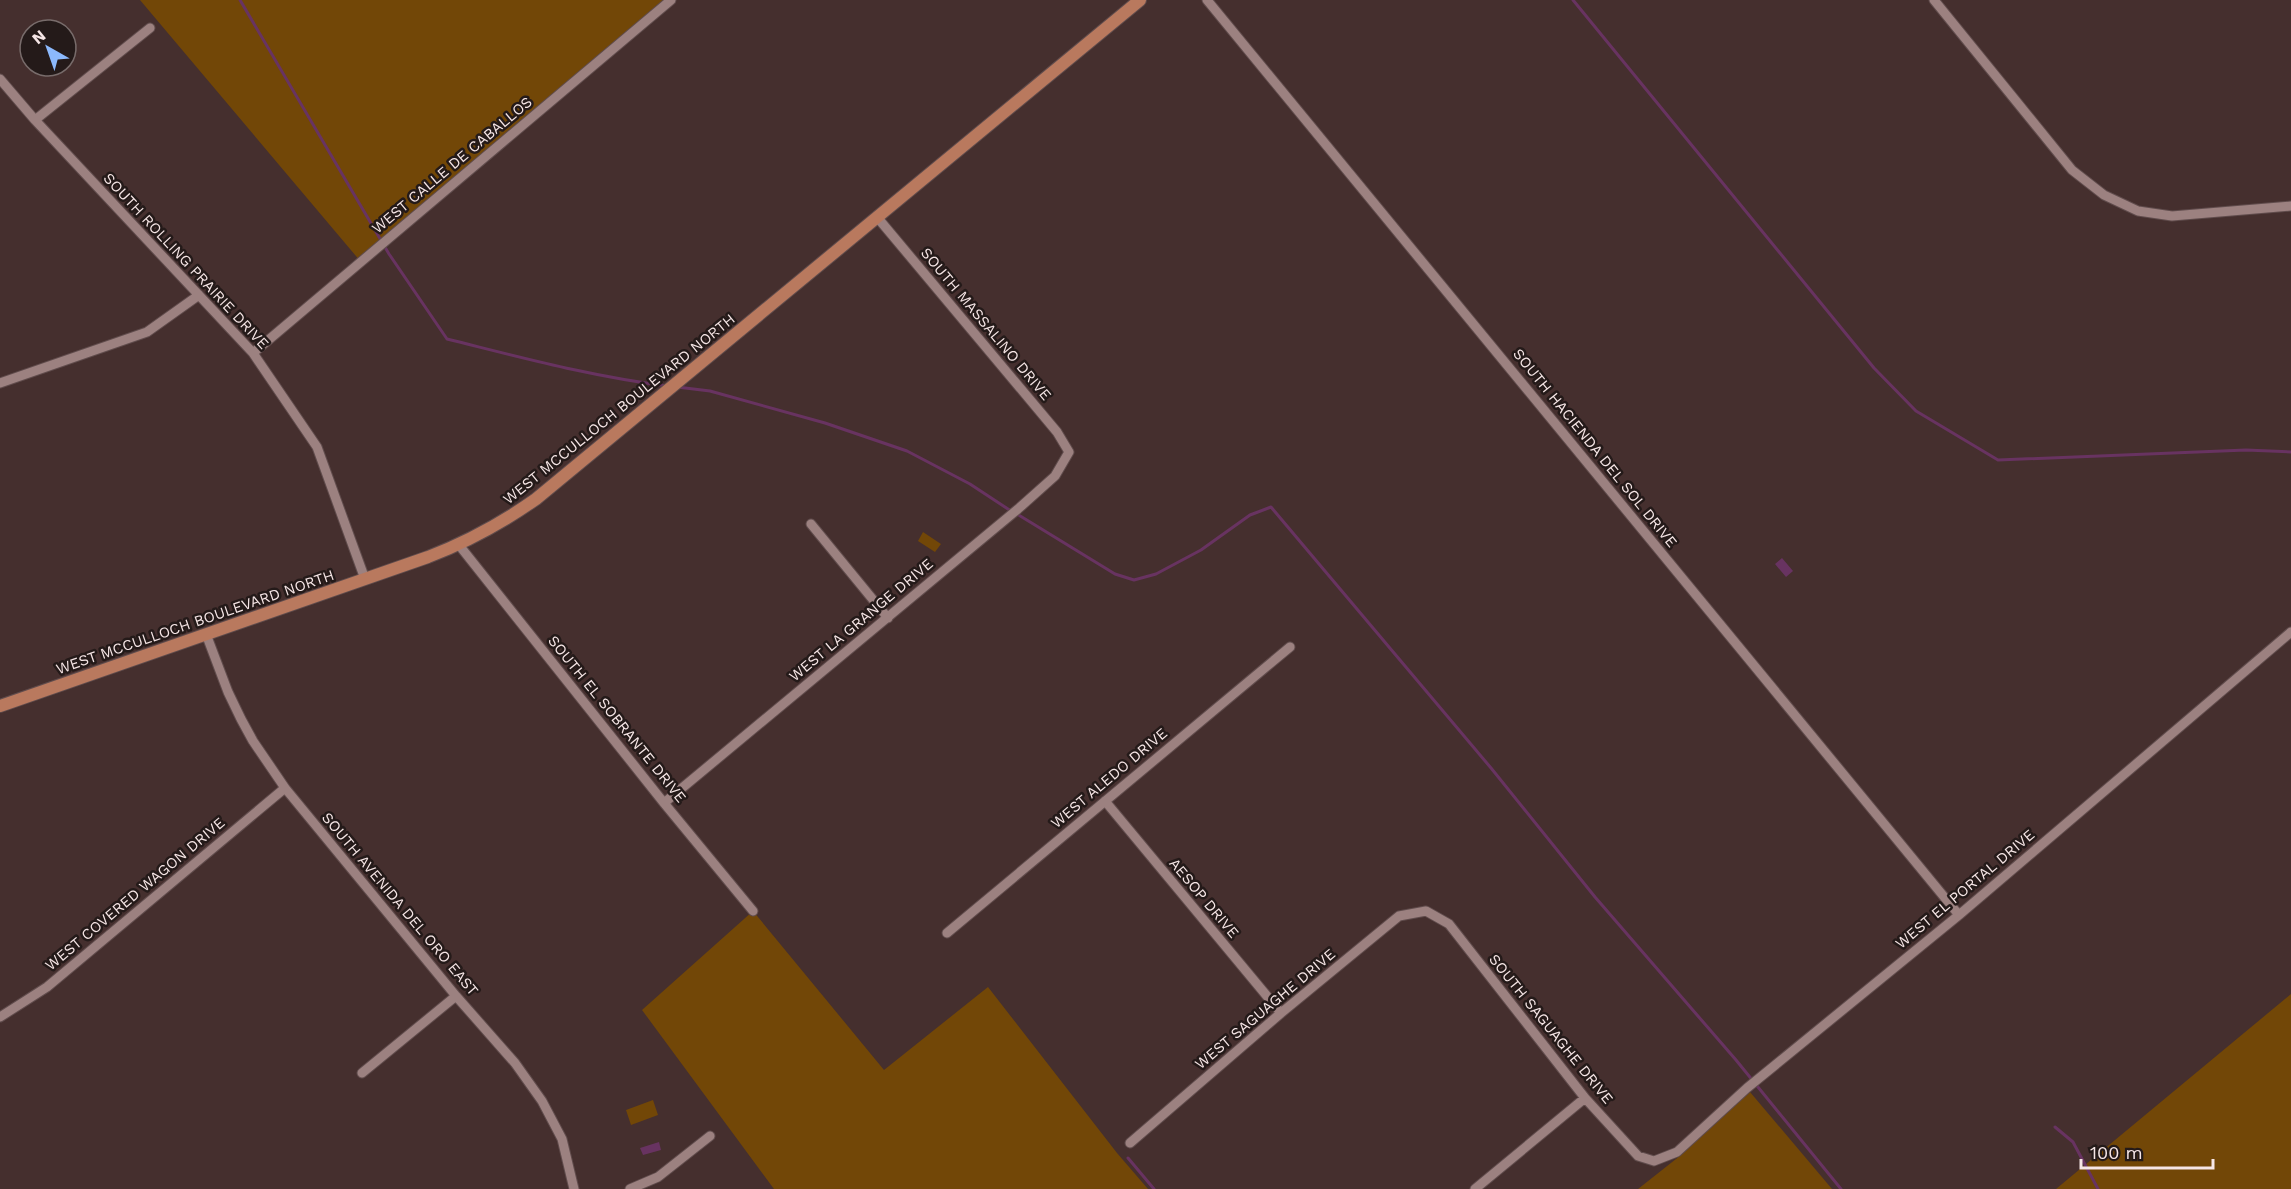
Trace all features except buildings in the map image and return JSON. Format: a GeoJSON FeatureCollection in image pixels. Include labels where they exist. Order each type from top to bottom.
{"type":"FeatureCollection","features":[{"type":"Feature","properties":{"kind":"main road","name":"WEST MCCULLOCH BOULEVARD NORTH"},"geometry":{"type":"LineString","coordinates":[[0,706],[459,545],[501,522],[536,499],[1140,0]]}},
{"type":"Feature","properties":{"kind":"street","name":"WEST CALLE DE CABALLOS"},"geometry":{"type":"LineString","coordinates":[[253,353],[671,0]]}},
{"type":"Feature","properties":{"kind":"street","name":"SOUTH HACIENDA DEL SOL DRIVE"},"geometry":{"type":"LineString","coordinates":[[1208,0],[1959,915]]}},
{"type":"Feature","properties":{"kind":"street"},"geometry":{"type":"LineString","coordinates":[[1934,0],[2072,170],[2104,195],[2138,210],[2178,216],[2291,206]]}},
{"type":"Feature","properties":{"kind":"street"},"geometry":{"type":"LineString","coordinates":[[34,120],[150,28]]}},
{"type":"Feature","properties":{"kind":"street","name":"SOUTH ROLLING PRAIRIE DRIVE"},"geometry":{"type":"LineString","coordinates":[[0,80],[34,120],[253,353],[317,447],[365,579]]}},
{"type":"Feature","properties":{"kind":"street","name":"SOUTH MASSALINO DRIVE"},"geometry":{"type":"LineString","coordinates":[[877,217],[1057,432],[1069,452]]}},
{"type":"Feature","properties":{"kind":"street"},"geometry":{"type":"LineString","coordinates":[[0,383],[147,332],[200,295]]}},
{"type":"Feature","properties":{"kind":"street","name":"WEST LA GRANGE DRIVE"},"geometry":{"type":"LineString","coordinates":[[664,803],[1055,476],[1069,452]]}},
{"type":"Feature","properties":{"kind":"street"},"geometry":{"type":"LineString","coordinates":[[811,524],[888,618]]}},
{"type":"Feature","properties":{"kind":"street","name":"SOUTH EL SOBRANTE DRIVE"},"geometry":{"type":"LineString","coordinates":[[459,545],[753,911]]}},
{"type":"Feature","properties":{"kind":"street","name":"WEST EL PORTAL DRIVE"},"geometry":{"type":"LineString","coordinates":[[1654,1161],[1677,1152],[1747,1088],[1959,915],[2291,632]]}},
{"type":"Feature","properties":{"kind":"street","name":"SOUTH AVENIDA DEL ORO EAST"},"geometry":{"type":"LineString","coordinates":[[206,634],[241,719],[285,788],[456,996],[515,1063],[542,1101],[562,1139],[574,1189]]}},
{"type":"Feature","properties":{"kind":"street","name":"WEST ALEDO DRIVE"},"geometry":{"type":"LineString","coordinates":[[947,933],[1290,647]]}},
{"type":"Feature","properties":{"kind":"street","name":"WEST COVERED WAGON DRIVE"},"geometry":{"type":"LineString","coordinates":[[0,1017],[47,987],[285,788]]}},
{"type":"Feature","properties":{"kind":"street","name":"AESOP DRIVE"},"geometry":{"type":"LineString","coordinates":[[1105,801],[1281,1013]]}},
{"type":"Feature","properties":{"kind":"street","name":"WEST SAGUAGHE DRIVE"},"geometry":{"type":"LineString","coordinates":[[1130,1143],[1281,1013],[1399,916],[1426,911]]}},
{"type":"Feature","properties":{"kind":"street","name":"SOUTH SAGUAGHE DRIVE"},"geometry":{"type":"LineString","coordinates":[[1426,911],[1449,924],[1585,1098],[1638,1156],[1654,1161]]}},
{"type":"Feature","properties":{"kind":"street"},"geometry":{"type":"LineString","coordinates":[[362,1073],[456,996]]}},
{"type":"Feature","properties":{"kind":"street"},"geometry":{"type":"LineString","coordinates":[[1475,1189],[1585,1098]]}},
{"type":"Feature","properties":{"kind":"street"},"geometry":{"type":"LineString","coordinates":[[630,1189],[658,1177],[710,1136]]}},
{"type":"Feature","properties":{"kind":"shaded area"},"geometry":{"type":"Polygon","coordinates":[[[140,0],[671,0],[361,262],[140,0]]]}},
{"type":"Feature","properties":{"kind":"shaded area"},"geometry":{"type":"Polygon","coordinates":[[[923,532],[941,544],[935,552],[918,541],[923,532]]]}},
{"type":"Feature","properties":{"kind":"shaded area"},"geometry":{"type":"Polygon","coordinates":[[[1782,558],[1793,571],[1786,577],[1775,564],[1782,558]]]}},
{"type":"Feature","properties":{"kind":"shaded area"},"geometry":{"type":"Polygon","coordinates":[[[753,911],[884,1070],[988,987],[1117,1153],[1148,1189],[774,1189],[642,1010],[753,911]]]}},
{"type":"Feature","properties":{"kind":"shaded area"},"geometry":{"type":"Polygon","coordinates":[[[2291,994],[2291,1189],[2056,1189],[2291,994]]]}},
{"type":"Feature","properties":{"kind":"shaded area"},"geometry":{"type":"Polygon","coordinates":[[[1750,1092],[1832,1189],[1638,1189],[1676,1159],[1750,1092]]]}},
{"type":"Feature","properties":{"kind":"shaded area"},"geometry":{"type":"Polygon","coordinates":[[[653,1100],[658,1115],[631,1125],[626,1110],[653,1100]]]}},
{"type":"Feature","properties":{"kind":"shaded area"},"geometry":{"type":"Polygon","coordinates":[[[659,1142],[661,1150],[643,1155],[640,1148],[659,1142]]]}},
{"type":"Feature","properties":{"kind":"waterway"},"geometry":{"type":"LineString","coordinates":[[240,0],[389,254],[447,339],[584,372],[668,386]]}},
{"type":"Feature","properties":{"kind":"waterway"},"geometry":{"type":"LineString","coordinates":[[1573,0],[1874,368],[1916,411],[1998,460],[2246,450],[2291,452]]}},
{"type":"Feature","properties":{"kind":"waterway"},"geometry":{"type":"LineString","coordinates":[[677,387],[710,391],[825,423],[907,451],[970,484],[1011,511]]}},
{"type":"Feature","properties":{"kind":"waterway"},"geometry":{"type":"LineString","coordinates":[[1017,514],[1115,574],[1134,580],[1156,574],[1201,550],[1250,515],[1271,507],[1491,768],[1595,897],[1736,1060],[1841,1189]]}},
{"type":"Feature","properties":{"kind":"waterway"},"geometry":{"type":"LineString","coordinates":[[2055,1127],[2073,1142],[2098,1189]]}},
{"type":"Feature","properties":{"kind":"waterway"},"geometry":{"type":"LineString","coordinates":[[1128,1158],[1154,1189]]}}]}
